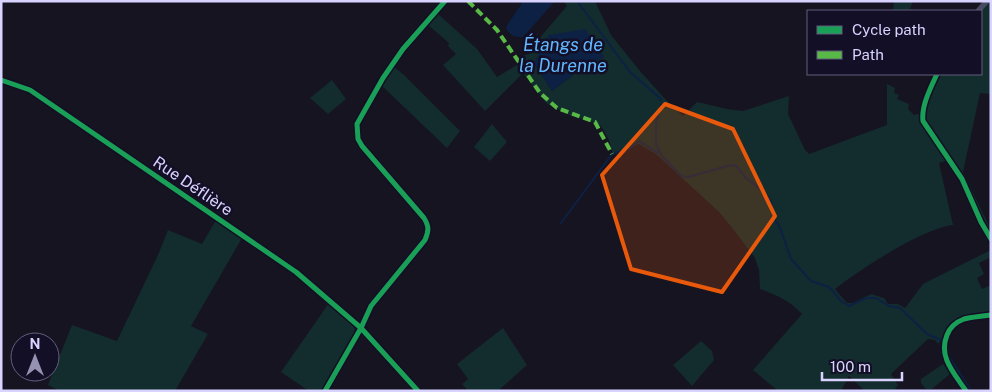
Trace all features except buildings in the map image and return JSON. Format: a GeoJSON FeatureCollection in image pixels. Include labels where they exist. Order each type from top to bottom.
{"type":"FeatureCollection","features":[{"type":"Feature","properties":{"kind":"street"},"geometry":{"type":"LineString","coordinates":[[326,391],[371,306],[425,240],[428,232],[428,225],[408,198],[362,146],[358,139],[357,124],[383,78],[403,49],[445,1]]}},
{"type":"Feature","properties":{"kind":"street"},"geometry":{"type":"LineString","coordinates":[[937,75],[925,105],[923,121],[962,179],[981,222],[991,239]]}},
{"type":"Feature","properties":{"kind":"street","name":"Rue Déflière"},"geometry":{"type":"LineString","coordinates":[[1,80],[30,90],[265,250],[315,288],[361,328],[418,391]]}},
{"type":"Feature","properties":{"kind":"street"},"geometry":{"type":"LineString","coordinates":[[966,391],[948,365],[944,354],[948,332],[957,322],[967,318],[991,315]]}},
{"type":"Feature","properties":{"kind":"highlighted area"},"geometry":{"type":"Polygon","coordinates":[[[665,104],[733,129],[775,216],[722,292],[631,269],[602,175],[665,104]]]}},
{"type":"Feature","properties":{"kind":"green space"},"geometry":{"type":"Polygon","coordinates":[[[563,1],[595,1],[611,35],[640,71],[683,116],[697,102],[743,111],[789,96],[788,114],[805,150],[809,154],[887,125],[887,84],[895,88],[894,93],[899,95],[897,99],[909,104],[908,109],[914,115],[921,113],[948,160],[939,163],[953,225],[940,228],[908,242],[875,261],[835,289],[847,303],[853,303],[871,294],[884,298],[888,304],[898,304],[905,308],[923,284],[991,250],[991,257],[979,263],[984,274],[977,278],[982,289],[991,285],[991,314],[961,319],[938,344],[935,340],[928,339],[891,374],[898,385],[895,389],[897,391],[865,391],[849,376],[841,391],[778,391],[753,370],[802,314],[783,299],[760,289],[759,270],[755,258],[733,229],[719,212],[656,154],[639,144],[613,155],[609,140],[601,126],[569,115],[546,103],[523,73],[525,70],[515,55],[519,57],[529,54],[536,42],[567,6],[563,1]],[[604,57],[534,63],[552,91],[582,68],[604,57]]]}},
{"type":"Feature","properties":{"kind":"green space"},"geometry":{"type":"Polygon","coordinates":[[[894,1],[913,1],[910,9],[913,10],[893,10],[894,1]]]}},
{"type":"Feature","properties":{"kind":"green space"},"geometry":{"type":"Polygon","coordinates":[[[991,1],[991,94],[980,93],[963,172],[991,230],[991,236],[971,195],[926,124],[924,113],[939,75],[982,75],[982,10],[991,1]]]}},
{"type":"Feature","properties":{"kind":"green space"},"geometry":{"type":"Polygon","coordinates":[[[437,13],[477,49],[497,77],[517,65],[523,73],[485,111],[443,65],[456,54],[448,46],[449,43],[428,25],[421,31],[437,13]]]}},
{"type":"Feature","properties":{"kind":"green space"},"geometry":{"type":"Polygon","coordinates":[[[392,67],[403,74],[460,131],[447,148],[382,86],[392,67]]]}},
{"type":"Feature","properties":{"kind":"green space"},"geometry":{"type":"Polygon","coordinates":[[[332,80],[346,99],[328,114],[310,98],[332,80]]]}},
{"type":"Feature","properties":{"kind":"green space"},"geometry":{"type":"Polygon","coordinates":[[[492,124],[507,142],[490,161],[474,147],[492,124]]]}},
{"type":"Feature","properties":{"kind":"green space"},"geometry":{"type":"Polygon","coordinates":[[[216,220],[242,238],[191,326],[208,334],[175,391],[60,391],[48,385],[49,382],[60,382],[60,355],[72,325],[117,341],[168,230],[202,244],[216,220]]]}},
{"type":"Feature","properties":{"kind":"green space"},"geometry":{"type":"Polygon","coordinates":[[[329,303],[355,324],[354,335],[323,391],[309,391],[281,372],[329,303]]]}},
{"type":"Feature","properties":{"kind":"green space"},"geometry":{"type":"Polygon","coordinates":[[[503,328],[527,365],[498,391],[468,391],[462,384],[468,379],[457,364],[503,328]]]}},
{"type":"Feature","properties":{"kind":"green space"},"geometry":{"type":"Polygon","coordinates":[[[701,341],[712,351],[714,360],[692,386],[673,365],[701,341]]]}},
{"type":"Feature","properties":{"kind":"green space"},"geometry":{"type":"Polygon","coordinates":[[[943,364],[951,373],[932,389],[926,389],[921,383],[921,379],[943,364]]]}},
{"type":"Feature","properties":{"kind":"water","name":"Étangs de la Durenne"},"geometry":{"type":"Polygon","coordinates":[[[523,1],[555,1],[523,37],[511,34],[506,28],[523,1]]]}},
{"type":"Feature","properties":{"kind":"water","name":"Étangs de la Durenne"},"geometry":{"type":"Polygon","coordinates":[[[585,29],[604,57],[582,68],[552,91],[534,63],[549,35],[585,29]]]}},
{"type":"Feature","properties":{"kind":"waterway"},"geometry":{"type":"LineString","coordinates":[[577,1],[630,72],[660,98],[661,101]]}},
{"type":"Feature","properties":{"kind":"waterway"},"geometry":{"type":"LineString","coordinates":[[661,105],[656,123],[656,145],[662,156],[681,176],[688,177],[731,165],[736,166],[771,201],[774,219],[779,225],[791,259],[811,281],[829,287],[841,301],[849,306],[866,298],[876,298],[889,306],[900,308],[927,334],[941,340]]}},
{"type":"Feature","properties":{"kind":"waterway"},"geometry":{"type":"LineString","coordinates":[[561,223],[612,154],[630,148],[639,141],[659,152]]}},
{"type":"Feature","properties":{"kind":"waterway"},"geometry":{"type":"LineString","coordinates":[[948,355],[971,391]]}},
{"type":"Feature","properties":{"kind":"marked path"},"geometry":{"type":"LineString","coordinates":[[468,1],[497,30],[540,93],[557,108],[595,122],[612,154]]}},
{"type":"Feature","properties":{"kind":"cycle path"},"geometry":{"type":"LineString","coordinates":[[325,391],[361,328],[371,306],[425,240],[427,234],[428,226],[424,218],[362,146],[358,139],[357,124],[383,78],[403,49],[445,1]]}},
{"type":"Feature","properties":{"kind":"cycle path"},"geometry":{"type":"LineString","coordinates":[[937,75],[925,103],[923,121],[962,179],[981,222],[991,239]]}},
{"type":"Feature","properties":{"kind":"cycle path"},"geometry":{"type":"LineString","coordinates":[[1,80],[30,90],[296,272],[361,328],[418,391]]}},
{"type":"Feature","properties":{"kind":"cycle path"},"geometry":{"type":"LineString","coordinates":[[966,391],[952,371],[946,358],[944,350],[947,335],[952,327],[961,320],[991,315]]}}]}
